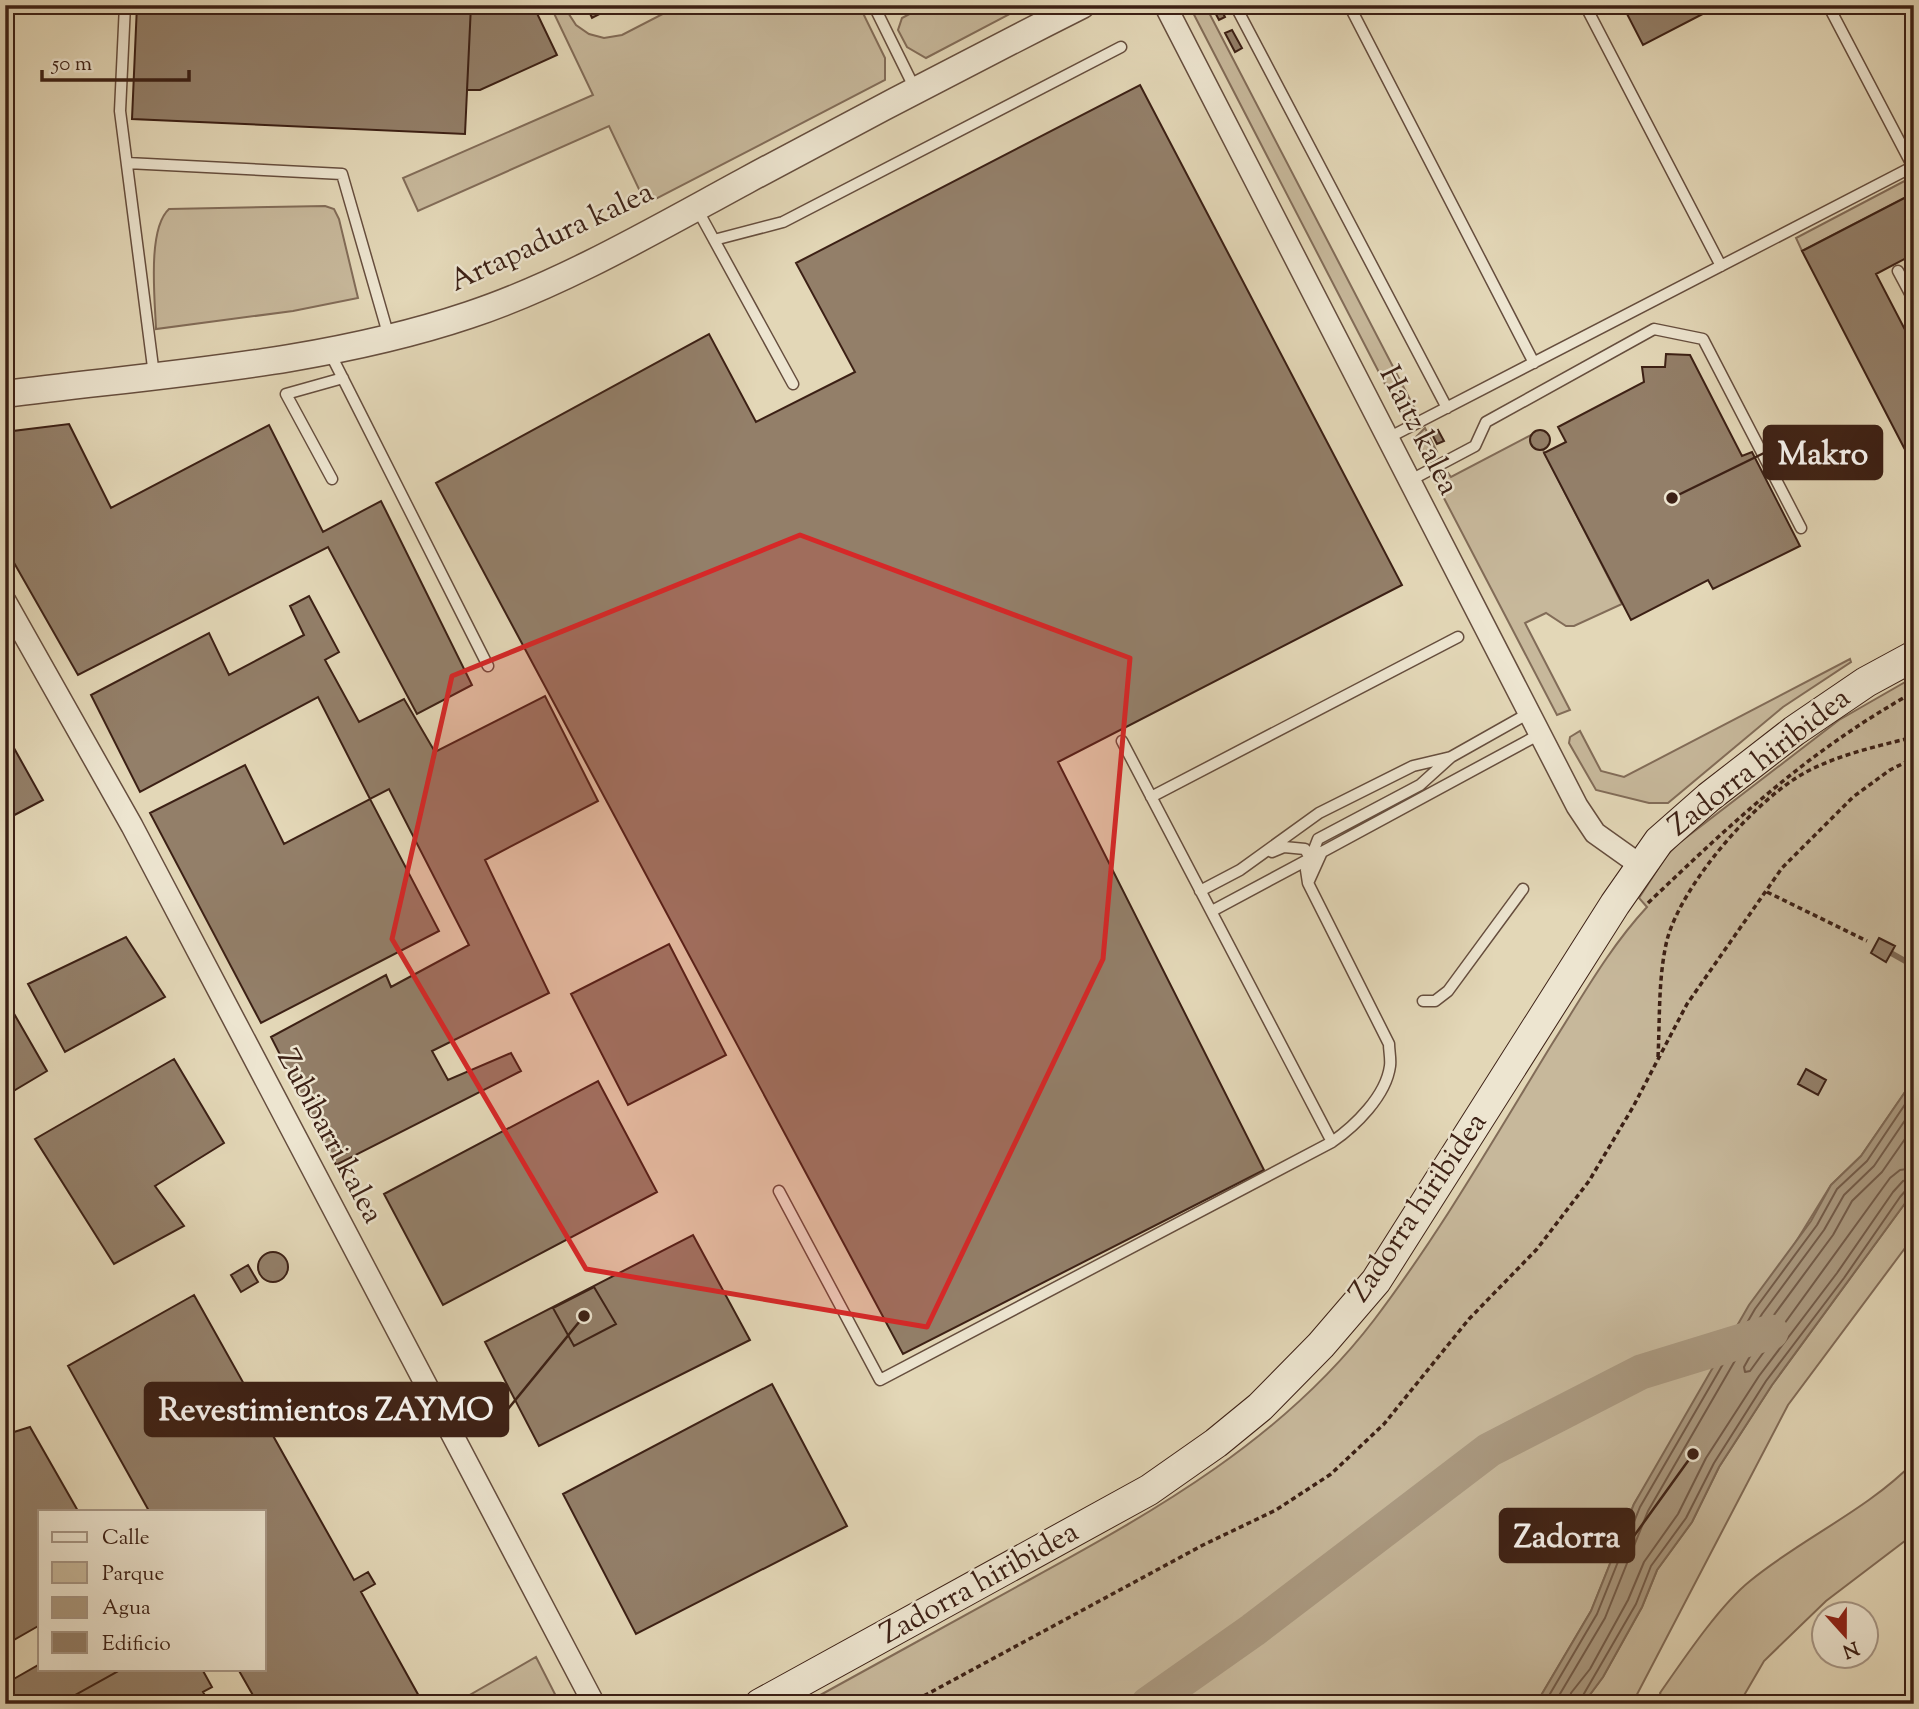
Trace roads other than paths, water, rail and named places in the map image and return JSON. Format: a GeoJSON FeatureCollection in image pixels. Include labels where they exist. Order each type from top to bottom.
{"type":"FeatureCollection","features":[{"type":"Feature","properties":{"kind":"main road","name":"Zadorra hiribidea"},"geometry":{"type":"LineString","coordinates":[[760,1704],[1149,1490],[1216,1443],[1260,1407],[1321,1345],[1376,1282],[1640,865],[1678,824],[1784,738],[1835,702],[1914,656]]}},
{"type":"Feature","properties":{"kind":"street","name":"Artapadura kalea"},"geometry":{"type":"LineString","coordinates":[[5,394],[329,351],[389,339],[470,315],[514,298],[696,207],[915,89],[1082,5]]}},
{"type":"Feature","properties":{"kind":"street","name":"Haitz kalea"},"geometry":{"type":"LineString","coordinates":[[1165,5],[1577,806],[1595,833],[1640,865]]}},
{"type":"Feature","properties":{"kind":"street","name":"Zubibarri kalea"},"geometry":{"type":"LineString","coordinates":[[5,601],[132,826],[594,1704]]}},
{"type":"Feature","properties":{"kind":"lane"},"geometry":{"type":"LineString","coordinates":[[125,5],[120,111],[154,376]]}},
{"type":"Feature","properties":{"kind":"lane"},"geometry":{"type":"LineString","coordinates":[[878,5],[877,12],[915,89]]}},
{"type":"Feature","properties":{"kind":"lane"},"geometry":{"type":"LineString","coordinates":[[1235,5],[1447,408]]}},
{"type":"Feature","properties":{"kind":"lane"},"geometry":{"type":"LineString","coordinates":[[1349,5],[1534,363]]}},
{"type":"Feature","properties":{"kind":"lane"},"geometry":{"type":"LineString","coordinates":[[1585,5],[1721,266]]}},
{"type":"Feature","properties":{"kind":"lane"},"geometry":{"type":"LineString","coordinates":[[1388,438],[1914,167],[1828,5]]}},
{"type":"Feature","properties":{"kind":"lane"},"geometry":{"type":"LineString","coordinates":[[714,240],[783,222],[1121,47]]}},
{"type":"Feature","properties":{"kind":"lane"},"geometry":{"type":"LineString","coordinates":[[127,163],[342,174],[389,339]]}},
{"type":"Feature","properties":{"kind":"lane"},"geometry":{"type":"LineString","coordinates":[[696,207],[793,384]]}},
{"type":"Feature","properties":{"kind":"lane"},"geometry":{"type":"LineString","coordinates":[[1898,271],[1914,300]]}},
{"type":"Feature","properties":{"kind":"lane"},"geometry":{"type":"LineString","coordinates":[[1409,481],[1475,446],[1486,422],[1654,329],[1703,339],[1801,528]]}},
{"type":"Feature","properties":{"kind":"lane"},"geometry":{"type":"LineString","coordinates":[[329,351],[488,666]]}},
{"type":"Feature","properties":{"kind":"lane"},"geometry":{"type":"LineString","coordinates":[[332,479],[286,394],[343,378]]}},
{"type":"Feature","properties":{"kind":"lane"},"geometry":{"type":"LineString","coordinates":[[1151,797],[1458,637]]}},
{"type":"Feature","properties":{"kind":"lane"},"geometry":{"type":"LineString","coordinates":[[1212,911],[1312,862],[1318,839],[1420,785],[1451,757],[1529,713]]}},
{"type":"Feature","properties":{"kind":"lane"},"geometry":{"type":"LineString","coordinates":[[779,1191],[880,1380],[1332,1142],[1349,1131],[1384,1082],[1390,1066],[1389,1044],[1308,883],[1306,870],[1322,852],[1539,734]]}},
{"type":"Feature","properties":{"kind":"lane"},"geometry":{"type":"LineString","coordinates":[[1122,741],[1332,1142]]}},
{"type":"Feature","properties":{"kind":"lane"},"geometry":{"type":"LineString","coordinates":[[1200,891],[1261,855],[1320,813],[1412,766],[1451,757]]}},
{"type":"Feature","properties":{"kind":"lane"},"geometry":{"type":"LineString","coordinates":[[1261,855],[1284,847],[1305,849],[1312,862]]}},
{"type":"Feature","properties":{"kind":"lane"},"geometry":{"type":"LineString","coordinates":[[1423,1001],[1435,1001],[1448,991],[1523,889]]}},
{"type":"Feature","properties":{"kind":"water"},"geometry":{"type":"Polygon","coordinates":[[[1914,1079],[1914,1191],[1772,1385],[1719,1467],[1692,1522],[1657,1570],[1642,1607],[1603,1677],[1583,1704],[1536,1704],[1591,1611],[1634,1504],[1749,1305],[1811,1221],[1831,1185],[1861,1156],[1914,1079]]]}},
{"type":"Feature","properties":{"kind":"waterway"},"geometry":{"type":"LineString","coordinates":[[1891,953],[1914,966]]}},
{"type":"Feature","properties":{"kind":"waterway"},"geometry":{"type":"LineString","coordinates":[[1148,1704],[1253,1630],[1489,1450],[1641,1372],[1771,1332]]}},
{"type":"Feature","properties":{"kind":"place","name":"Makro"},"geometry":{"type":"Point","coordinates":[1672,498]}},
{"type":"Feature","properties":{"kind":"place","name":"Revestimientos ZAYMO"},"geometry":{"type":"Point","coordinates":[584,1316]}},
{"type":"Feature","properties":{"kind":"place","name":"Zadorra"},"geometry":{"type":"Point","coordinates":[1693,1454]}}]}
